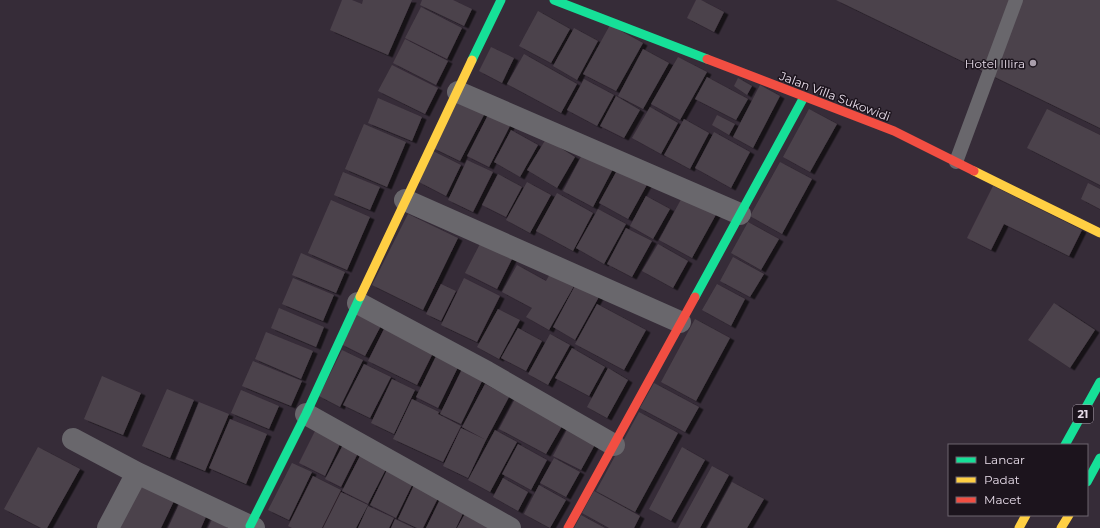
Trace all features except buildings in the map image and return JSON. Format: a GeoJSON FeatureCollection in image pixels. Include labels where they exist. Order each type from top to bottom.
{"type":"FeatureCollection","features":[{"type":"Feature","properties":{"kind":"main road"},"geometry":{"type":"LineString","coordinates":[[252,527],[405,200],[501,0]]}},
{"type":"Feature","properties":{"kind":"main road","name":"Jalan Villa Sukowidi"},"geometry":{"type":"LineString","coordinates":[[554,0],[894,131],[1100,233]]}},
{"type":"Feature","properties":{"kind":"main road"},"geometry":{"type":"LineString","coordinates":[[568,528],[804,97]]}},
{"type":"Feature","properties":{"kind":"main road","name":"21"},"geometry":{"type":"LineString","coordinates":[[1066,444],[1100,382]]}},
{"type":"Feature","properties":{"kind":"main road"},"geometry":{"type":"LineString","coordinates":[[1088,480],[1100,458]]}},
{"type":"Feature","properties":{"kind":"main road"},"geometry":{"type":"LineString","coordinates":[[1019,528],[1025,516]]}},
{"type":"Feature","properties":{"kind":"main road"},"geometry":{"type":"LineString","coordinates":[[1061,528],[1068,516]]}},
{"type":"Feature","properties":{"kind":"street"},"geometry":{"type":"LineString","coordinates":[[458,92],[740,214]]}},
{"type":"Feature","properties":{"kind":"street"},"geometry":{"type":"LineString","coordinates":[[405,200],[680,322]]}},
{"type":"Feature","properties":{"kind":"street"},"geometry":{"type":"LineString","coordinates":[[358,303],[487,372],[614,445]]}},
{"type":"Feature","properties":{"kind":"street"},"geometry":{"type":"LineString","coordinates":[[306,414],[510,528]]}},
{"type":"Feature","properties":{"kind":"street"},"geometry":{"type":"LineString","coordinates":[[73,439],[137,473],[252,527]]}},
{"type":"Feature","properties":{"kind":"street"},"geometry":{"type":"LineString","coordinates":[[108,528],[137,473]]}},
{"type":"Feature","properties":{"kind":"lane"},"geometry":{"type":"LineString","coordinates":[[956,162],[1016,0]]}},
{"type":"Feature","properties":{"kind":"traffic: fast"},"geometry":{"type":"LineString","coordinates":[[472,60],[501,0]]}},
{"type":"Feature","properties":{"kind":"traffic: fast"},"geometry":{"type":"LineString","coordinates":[[554,0],[707,59]]}},
{"type":"Feature","properties":{"kind":"traffic: fast"},"geometry":{"type":"LineString","coordinates":[[695,297],[804,97]]}},
{"type":"Feature","properties":{"kind":"traffic: fast"},"geometry":{"type":"LineString","coordinates":[[250,526],[306,414],[360,297]]}},
{"type":"Feature","properties":{"kind":"traffic: fast"},"geometry":{"type":"LineString","coordinates":[[1066,444],[1100,382]]}},
{"type":"Feature","properties":{"kind":"traffic: fast"},"geometry":{"type":"LineString","coordinates":[[1088,480],[1100,458]]}},
{"type":"Feature","properties":{"kind":"traffic: slow"},"geometry":{"type":"LineString","coordinates":[[360,297],[472,60]]}},
{"type":"Feature","properties":{"kind":"traffic: slow"},"geometry":{"type":"LineString","coordinates":[[974,171],[1100,233]]}},
{"type":"Feature","properties":{"kind":"traffic: slow"},"geometry":{"type":"LineString","coordinates":[[1019,528],[1025,516]]}},
{"type":"Feature","properties":{"kind":"traffic: slow"},"geometry":{"type":"LineString","coordinates":[[1061,528],[1068,516]]}},
{"type":"Feature","properties":{"kind":"traffic: jam"},"geometry":{"type":"LineString","coordinates":[[707,59],[894,131],[974,171]]}},
{"type":"Feature","properties":{"kind":"traffic: jam"},"geometry":{"type":"LineString","coordinates":[[568,528],[695,297]]}},
{"type":"Feature","properties":{"kind":"place","name":"Hotel Illira"},"geometry":{"type":"Point","coordinates":[1033,63]}}]}
